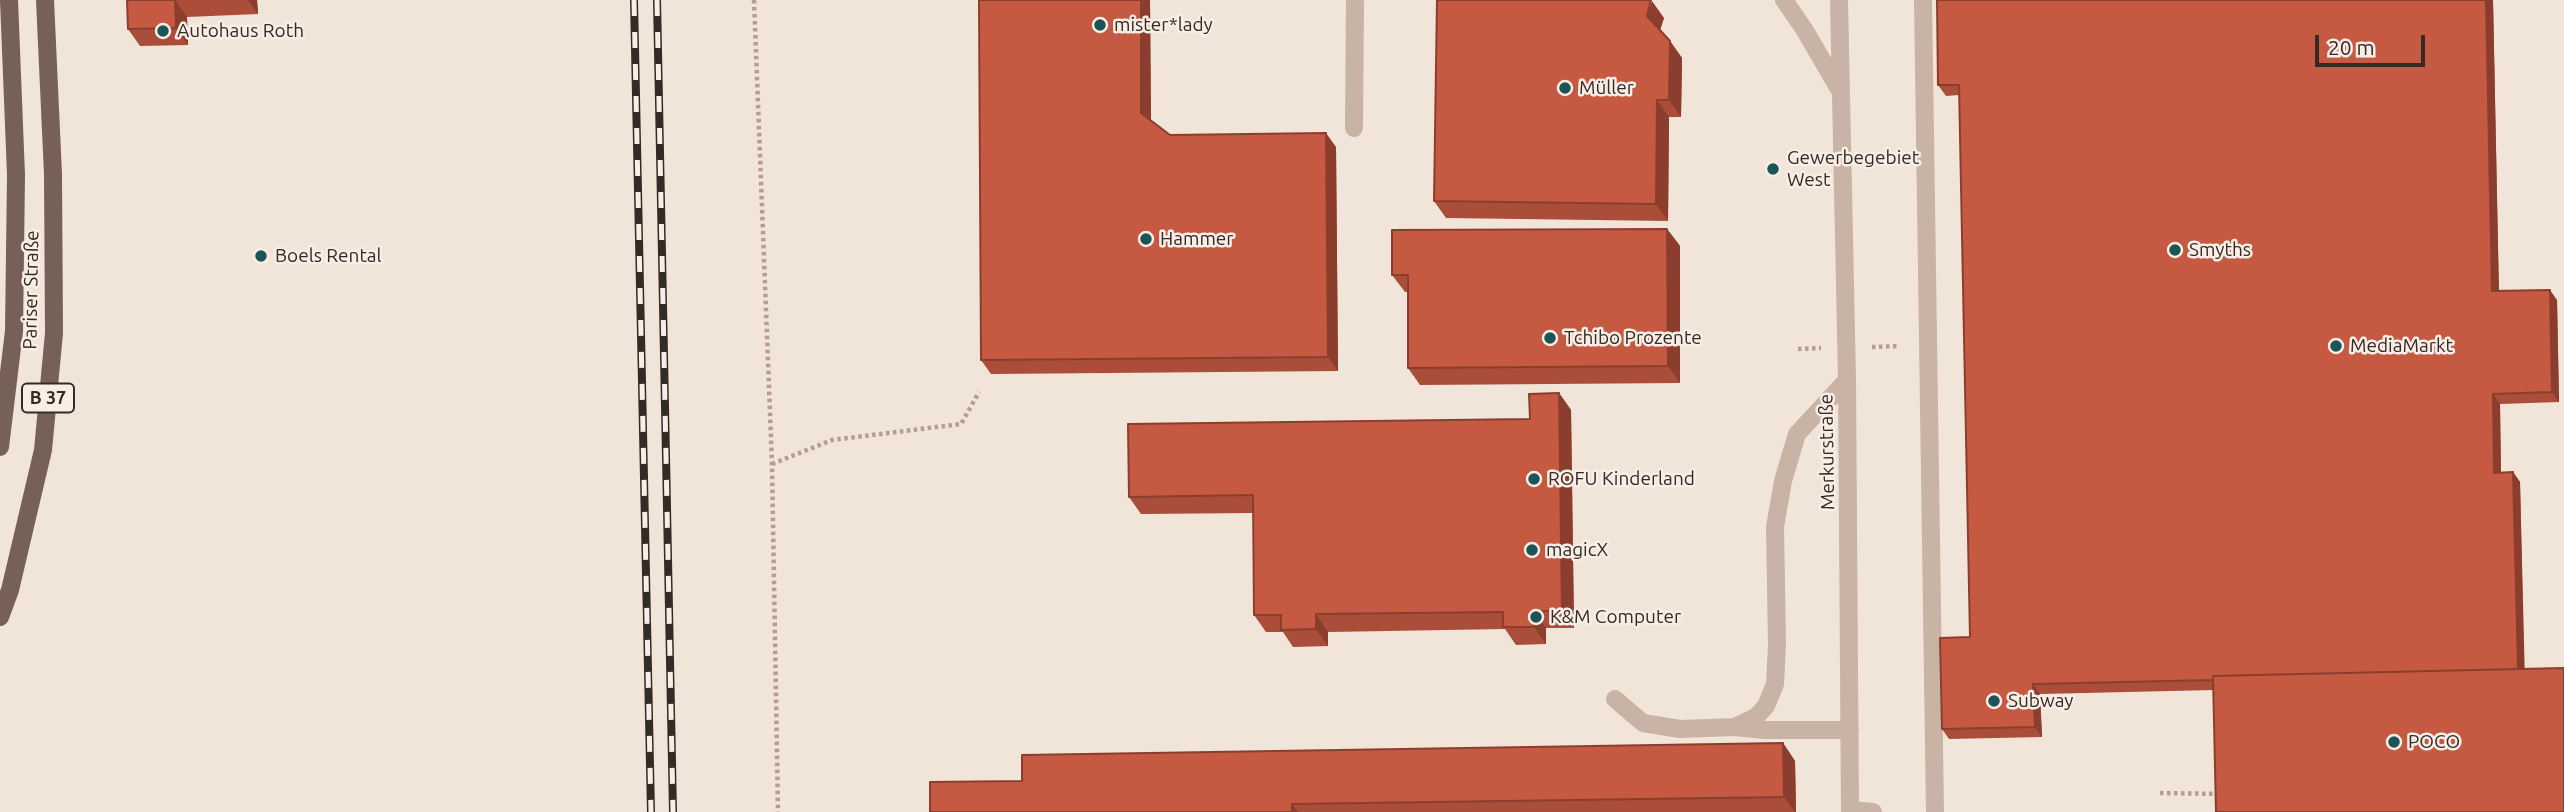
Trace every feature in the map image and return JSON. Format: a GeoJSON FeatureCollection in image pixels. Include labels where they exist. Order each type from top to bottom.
{"type":"FeatureCollection","features":[{"type":"Feature","properties":{"kind":"main road","name":"Pariser Straße"},"geometry":{"type":"LineString","coordinates":[[0,447],[14,331],[16,175],[9,0]]}},
{"type":"Feature","properties":{"kind":"main road","name":"Pariser Straße"},"geometry":{"type":"LineString","coordinates":[[0,617],[43,450],[54,332],[53,174],[45,0]]}},
{"type":"Feature","properties":{"kind":"street"},"geometry":{"type":"LineString","coordinates":[[1354,128],[1355,0]]}},
{"type":"Feature","properties":{"kind":"street","name":"Merkurstraße"},"geometry":{"type":"LineString","coordinates":[[1784,0],[1840,92]]}},
{"type":"Feature","properties":{"kind":"street","name":"Merkurstraße"},"geometry":{"type":"LineString","coordinates":[[1839,0],[1847,380],[1850,811]]}},
{"type":"Feature","properties":{"kind":"street"},"geometry":{"type":"LineString","coordinates":[[1923,0],[1935,812]]}},
{"type":"Feature","properties":{"kind":"street"},"geometry":{"type":"LineString","coordinates":[[1735,727],[1756,717],[1766,706],[1774,684],[1777,645],[1775,527],[1783,481],[1797,434],[1847,380]]}},
{"type":"Feature","properties":{"kind":"street"},"geometry":{"type":"LineString","coordinates":[[1615,699],[1643,723],[1680,729],[1735,727],[1764,730],[1850,730]]}},
{"type":"Feature","properties":{"kind":"street"},"geometry":{"type":"LineString","coordinates":[[1850,811],[1873,812]]}},
{"type":"Feature","properties":{"kind":"path"},"geometry":{"type":"LineString","coordinates":[[754,0],[772,464],[778,812]]}},
{"type":"Feature","properties":{"kind":"path"},"geometry":{"type":"LineString","coordinates":[[1773,169],[1781,169]]}},
{"type":"Feature","properties":{"kind":"path"},"geometry":{"type":"LineString","coordinates":[[772,464],[832,440],[914,432],[961,424],[979,392]]}},
{"type":"Feature","properties":{"kind":"path"},"geometry":{"type":"LineString","coordinates":[[2160,793],[2225,794]]}},
{"type":"Feature","properties":{"kind":"building"},"geometry":{"type":"Polygon","coordinates":[[[127,0],[175,0],[176,28],[128,29],[127,0]]]}},
{"type":"Feature","properties":{"kind":"building"},"geometry":{"type":"Polygon","coordinates":[[[979,0],[1141,0],[1141,113],[1170,135],[1326,133],[1328,357],[981,360],[979,0]]]}},
{"type":"Feature","properties":{"kind":"building","name":"Müller"},"geometry":{"type":"Polygon","coordinates":[[[1437,0],[1651,0],[1647,16],[1670,41],[1669,100],[1657,100],[1656,204],[1434,201],[1437,0]]]}},
{"type":"Feature","properties":{"kind":"building"},"geometry":{"type":"Polygon","coordinates":[[[1937,0],[2486,0],[2492,291],[2550,290],[2552,392],[2493,394],[2494,473],[2513,472],[2518,669],[2213,676],[2213,680],[2033,684],[2035,727],[1942,729],[1940,638],[1970,637],[1959,85],[1938,85],[1937,0]]]}},
{"type":"Feature","properties":{"kind":"building","name":"Tchibo Prozente"},"geometry":{"type":"Polygon","coordinates":[[[1667,229],[1668,366],[1408,368],[1408,275],[1392,275],[1392,230],[1667,229]]]}},
{"type":"Feature","properties":{"kind":"building"},"geometry":{"type":"Polygon","coordinates":[[[1559,393],[1562,611],[1534,611],[1534,627],[1503,627],[1503,612],[1316,614],[1316,629],[1281,630],[1281,615],[1254,615],[1253,495],[1129,497],[1128,424],[1530,419],[1529,394],[1559,393]]]}},
{"type":"Feature","properties":{"kind":"building","name":"POCO"},"geometry":{"type":"Polygon","coordinates":[[[2564,668],[2564,812],[2216,812],[2213,676],[2564,668]]]}},
{"type":"Feature","properties":{"kind":"building"},"geometry":{"type":"Polygon","coordinates":[[[1783,743],[1784,797],[1292,804],[1292,812],[930,812],[930,782],[1022,781],[1022,755],[1783,743]]]}},
{"type":"Feature","properties":{"kind":"railway"},"geometry":{"type":"LineString","coordinates":[[634,0],[651,812]]}},
{"type":"Feature","properties":{"kind":"railway"},"geometry":{"type":"LineString","coordinates":[[657,0],[673,812]]}},
{"type":"Feature","properties":{"kind":"place","name":"mister*lady"},"geometry":{"type":"Point","coordinates":[1100,25]}},
{"type":"Feature","properties":{"kind":"place","name":"Autohaus Roth"},"geometry":{"type":"Point","coordinates":[163,31]}},
{"type":"Feature","properties":{"kind":"place","name":"Müller"},"geometry":{"type":"Point","coordinates":[1565,88]}},
{"type":"Feature","properties":{"kind":"place","name":"Gewerbegebiet West"},"geometry":{"type":"Point","coordinates":[1773,169]}},
{"type":"Feature","properties":{"kind":"place","name":"Hammer"},"geometry":{"type":"Point","coordinates":[1146,239]}},
{"type":"Feature","properties":{"kind":"place","name":"Smyths"},"geometry":{"type":"Point","coordinates":[2175,250]}},
{"type":"Feature","properties":{"kind":"place","name":"Boels Rental"},"geometry":{"type":"Point","coordinates":[261,256]}},
{"type":"Feature","properties":{"kind":"place","name":"Tchibo Prozente"},"geometry":{"type":"Point","coordinates":[1550,338]}},
{"type":"Feature","properties":{"kind":"place","name":"MediaMarkt"},"geometry":{"type":"Point","coordinates":[2336,346]}},
{"type":"Feature","properties":{"kind":"place","name":"ROFU Kinderland"},"geometry":{"type":"Point","coordinates":[1534,479]}},
{"type":"Feature","properties":{"kind":"place","name":"magicX"},"geometry":{"type":"Point","coordinates":[1532,550]}},
{"type":"Feature","properties":{"kind":"place","name":"K&M Computer"},"geometry":{"type":"Point","coordinates":[1536,617]}},
{"type":"Feature","properties":{"kind":"place","name":"Subway"},"geometry":{"type":"Point","coordinates":[1994,701]}},
{"type":"Feature","properties":{"kind":"place","name":"POCO"},"geometry":{"type":"Point","coordinates":[2394,742]}}]}
